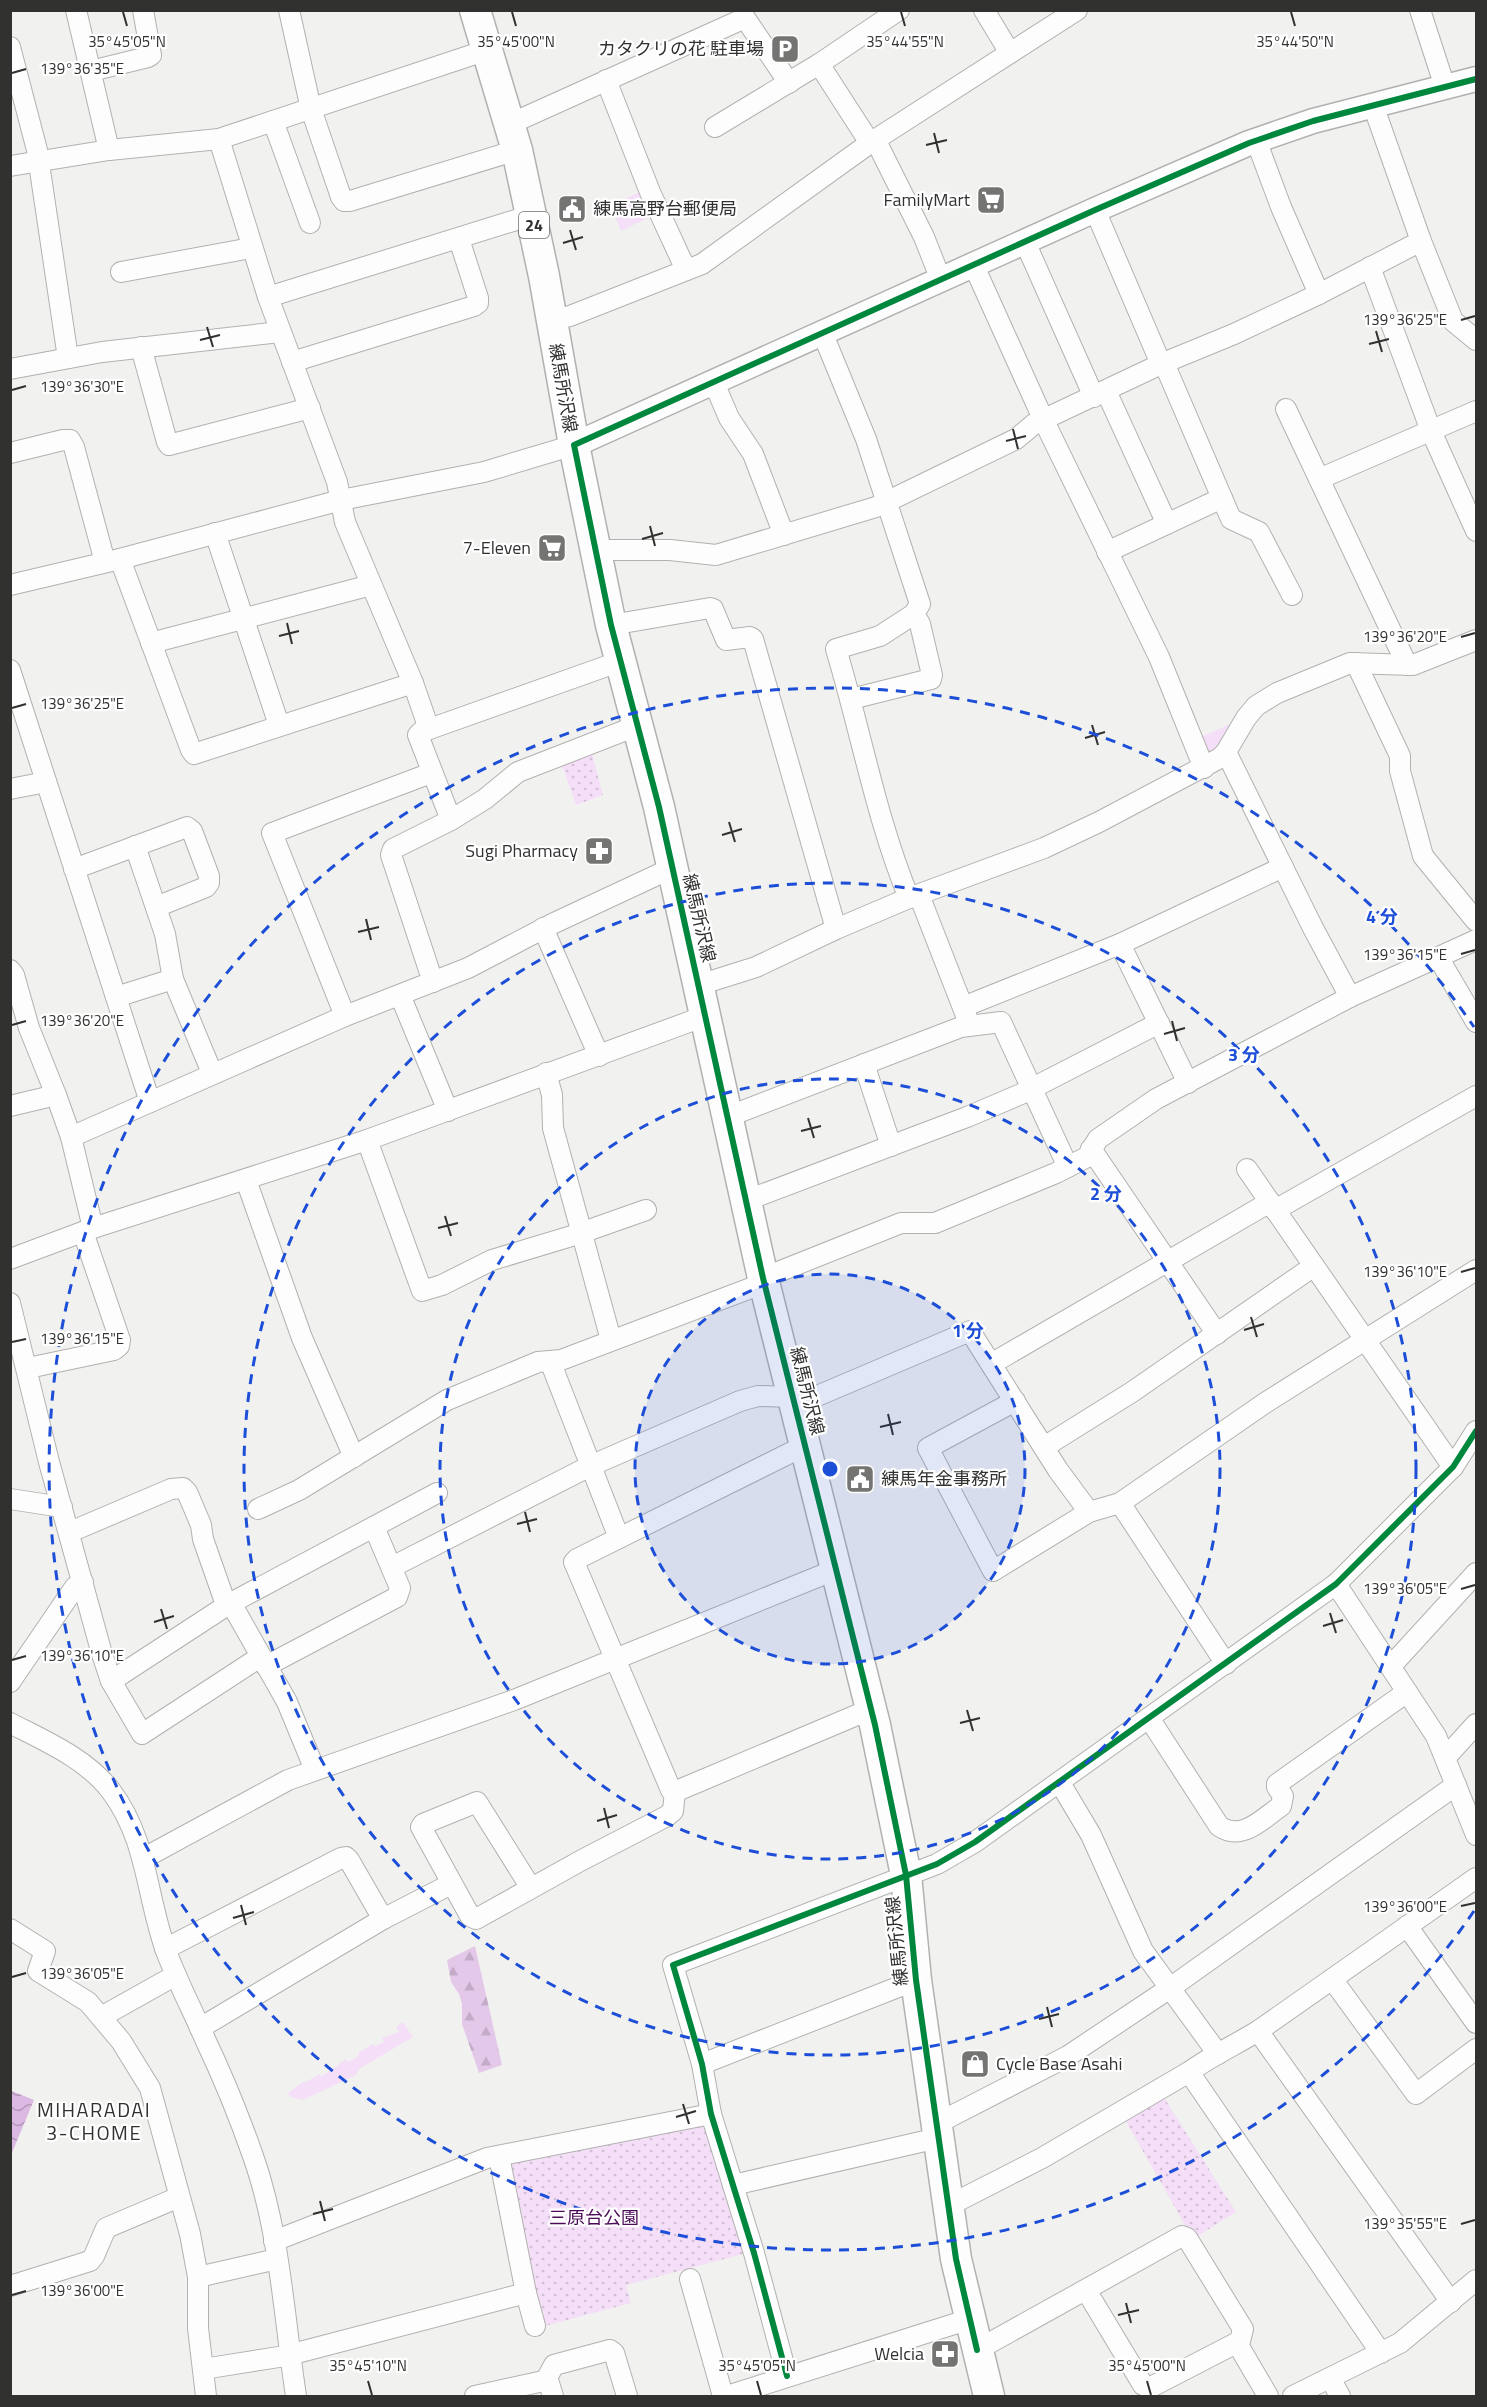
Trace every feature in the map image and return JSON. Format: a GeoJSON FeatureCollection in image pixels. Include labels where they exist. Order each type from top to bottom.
{"type":"FeatureCollection","features":[{"type":"Feature","properties":{"kind":"main road","name":"練馬所沢線"},"geometry":{"type":"LineString","coordinates":[[475,10],[513,137],[532,215],[594,550],[611,625],[639,724],[763,1280],[871,1709],[906,1875],[916,1980],[948,2206],[956,2259],[977,2350]]}},
{"type":"Feature","properties":{"kind":"main road","name":"24"},"geometry":{"type":"LineString","coordinates":[[977,2350],[988,2397]]}},
{"type":"Feature","properties":{"kind":"street"},"geometry":{"type":"LineString","coordinates":[[76,10],[109,150]]}},
{"type":"Feature","properties":{"kind":"street"},"geometry":{"type":"LineString","coordinates":[[91,71],[151,55],[143,10]]}},
{"type":"Feature","properties":{"kind":"street"},"geometry":{"type":"LineString","coordinates":[[289,10],[311,109],[344,201],[350,201],[513,137],[606,80],[744,18],[789,83]]}},
{"type":"Feature","properties":{"kind":"street"},"geometry":{"type":"LineString","coordinates":[[714,127],[789,83],[899,10]]}},
{"type":"Feature","properties":{"kind":"street"},"geometry":{"type":"LineString","coordinates":[[984,10],[1010,53]]}},
{"type":"Feature","properties":{"kind":"street"},"geometry":{"type":"LineString","coordinates":[[551,320],[570,316],[702,264],[873,141],[1077,10]]}},
{"type":"Feature","properties":{"kind":"street"},"geometry":{"type":"LineString","coordinates":[[1420,10],[1445,87]]}},
{"type":"Feature","properties":{"kind":"street"},"geometry":{"type":"LineString","coordinates":[[10,47],[39,161],[68,358]]}},
{"type":"Feature","properties":{"kind":"street"},"geometry":{"type":"LineString","coordinates":[[10,166],[109,150],[219,139],[487,50]]}},
{"type":"Feature","properties":{"kind":"street"},"geometry":{"type":"LineString","coordinates":[[819,64],[873,141],[924,237],[941,280]]}},
{"type":"Feature","properties":{"kind":"street"},"geometry":{"type":"LineString","coordinates":[[10,585],[112,561],[340,500],[484,472],[574,445],[822,332],[1256,140],[1313,121],[1476,79]]}},
{"type":"Feature","properties":{"kind":"street"},"geometry":{"type":"LineString","coordinates":[[606,80],[650,192],[686,270]]}},
{"type":"Feature","properties":{"kind":"street"},"geometry":{"type":"LineString","coordinates":[[1373,105],[1421,241],[1453,321],[1476,340]]}},
{"type":"Feature","properties":{"kind":"street"},"geometry":{"type":"LineString","coordinates":[[273,121],[310,223]]}},
{"type":"Feature","properties":{"kind":"street"},"geometry":{"type":"LineString","coordinates":[[219,139],[251,248],[337,482],[345,522],[412,682],[429,729]]}},
{"type":"Feature","properties":{"kind":"street"},"geometry":{"type":"LineString","coordinates":[[1256,140],[1281,207],[1319,294]]}},
{"type":"Feature","properties":{"kind":"street"},"geometry":{"type":"LineString","coordinates":[[1095,210],[1231,519],[1259,532],[1292,595]]}},
{"type":"Feature","properties":{"kind":"street"},"geometry":{"type":"LineString","coordinates":[[268,297],[532,215]]}},
{"type":"Feature","properties":{"kind":"street"},"geometry":{"type":"LineString","coordinates":[[292,362],[474,306],[478,303],[478,298],[459,239]]}},
{"type":"Feature","properties":{"kind":"street"},"geometry":{"type":"LineString","coordinates":[[594,550],[670,550],[716,555],[888,502],[1016,439],[1034,424],[1162,363],[1234,334],[1319,294],[1421,241]]}},
{"type":"Feature","properties":{"kind":"street"},"geometry":{"type":"LineString","coordinates":[[1025,242],[1167,524]]}},
{"type":"Feature","properties":{"kind":"street"},"geometry":{"type":"LineString","coordinates":[[121,272],[251,248]]}},
{"type":"Feature","properties":{"kind":"street"},"geometry":{"type":"LineString","coordinates":[[974,266],[1044,421],[1159,657],[1204,768]]}},
{"type":"Feature","properties":{"kind":"street"},"geometry":{"type":"LineString","coordinates":[[1370,267],[1431,431],[1476,531]]}},
{"type":"Feature","properties":{"kind":"street"},"geometry":{"type":"LineString","coordinates":[[10,369],[141,347],[280,332]]}},
{"type":"Feature","properties":{"kind":"street"},"geometry":{"type":"LineString","coordinates":[[822,332],[866,439],[920,603],[915,614],[880,636],[836,649],[893,856],[914,897],[970,1026]]}},
{"type":"Feature","properties":{"kind":"street"},"geometry":{"type":"LineString","coordinates":[[141,347],[167,442],[170,445],[310,408]]}},
{"type":"Feature","properties":{"kind":"street"},"geometry":{"type":"LineString","coordinates":[[714,383],[729,418],[753,454],[784,535]]}},
{"type":"Feature","properties":{"kind":"street"},"geometry":{"type":"LineString","coordinates":[[1286,409],[1407,665]]}},
{"type":"Feature","properties":{"kind":"street"},"geometry":{"type":"LineString","coordinates":[[1319,479],[1476,411]]}},
{"type":"Feature","properties":{"kind":"street"},"geometry":{"type":"LineString","coordinates":[[10,453],[70,440],[112,561],[151,643],[194,754],[279,724],[412,682]]}},
{"type":"Feature","properties":{"kind":"street"},"geometry":{"type":"LineString","coordinates":[[1107,552],[1222,498]]}},
{"type":"Feature","properties":{"kind":"street"},"geometry":{"type":"LineString","coordinates":[[215,533],[279,724]]}},
{"type":"Feature","properties":{"kind":"street"},"geometry":{"type":"LineString","coordinates":[[151,643],[371,585]]}},
{"type":"Feature","properties":{"kind":"street"},"geometry":{"type":"LineString","coordinates":[[611,625],[710,608],[713,609],[726,640],[750,637],[753,639],[836,929]]}},
{"type":"Feature","properties":{"kind":"street"},"geometry":{"type":"LineString","coordinates":[[851,699],[932,680],[920,624],[915,614]]}},
{"type":"Feature","properties":{"kind":"street"},"geometry":{"type":"LineString","coordinates":[[699,985],[756,966],[836,929],[914,897],[1044,848],[1204,768],[1226,753],[1245,718],[1256,706],[1277,693],[1350,663],[1413,665],[1476,640]]}},
{"type":"Feature","properties":{"kind":"street"},"geometry":{"type":"LineString","coordinates":[[450,820],[418,735],[429,729],[621,661]]}},
{"type":"Feature","properties":{"kind":"street"},"geometry":{"type":"LineString","coordinates":[[1356,663],[1400,756],[1400,771],[1422,856],[1476,921]]}},
{"type":"Feature","properties":{"kind":"street"},"geometry":{"type":"LineString","coordinates":[[10,670],[14,695],[46,782],[150,1102]]}},
{"type":"Feature","properties":{"kind":"street"},"geometry":{"type":"LineString","coordinates":[[433,982],[391,855],[393,849],[485,799],[518,772],[639,724]]}},
{"type":"Feature","properties":{"kind":"street"},"geometry":{"type":"LineString","coordinates":[[1226,753],[1350,997]]}},
{"type":"Feature","properties":{"kind":"street"},"geometry":{"type":"LineString","coordinates":[[345,1017],[272,833],[431,773]]}},
{"type":"Feature","properties":{"kind":"street"},"geometry":{"type":"LineString","coordinates":[[10,789],[46,782]]}},
{"type":"Feature","properties":{"kind":"street"},"geometry":{"type":"LineString","coordinates":[[74,869],[187,827],[192,831],[210,876],[209,882],[206,887],[156,907]]}},
{"type":"Feature","properties":{"kind":"street"},"geometry":{"type":"LineString","coordinates":[[135,846],[165,934],[173,979],[212,1073]]}},
{"type":"Feature","properties":{"kind":"street"},"geometry":{"type":"LineString","coordinates":[[963,1007],[1120,944],[1283,867]]}},
{"type":"Feature","properties":{"kind":"street"},"geometry":{"type":"LineString","coordinates":[[70,1137],[212,1073],[468,968],[543,928],[672,868]]}},
{"type":"Feature","properties":{"kind":"street"},"geometry":{"type":"LineString","coordinates":[[543,928],[599,1056]]}},
{"type":"Feature","properties":{"kind":"street"},"geometry":{"type":"LineString","coordinates":[[258,1509],[299,1490],[447,1400],[538,1362],[561,1360],[901,1223],[935,1223],[1068,1167],[1087,1157],[1098,1138],[1156,1100],[1350,997],[1476,940]]}},
{"type":"Feature","properties":{"kind":"street"},"geometry":{"type":"LineString","coordinates":[[1120,944],[1188,1083]]}},
{"type":"Feature","properties":{"kind":"street"},"geometry":{"type":"LineString","coordinates":[[1438,957],[1476,1022]]}},
{"type":"Feature","properties":{"kind":"street"},"geometry":{"type":"LineString","coordinates":[[10,970],[14,975],[20,1030],[56,1095],[70,1137],[88,1230],[120,1340],[119,1346],[114,1350],[28,1368]]}},
{"type":"Feature","properties":{"kind":"street"},"geometry":{"type":"LineString","coordinates":[[116,997],[173,979]]}},
{"type":"Feature","properties":{"kind":"street"},"geometry":{"type":"LineString","coordinates":[[400,995],[448,1111]]}},
{"type":"Feature","properties":{"kind":"street"},"geometry":{"type":"LineString","coordinates":[[10,1259],[88,1230],[367,1140],[705,1016]]}},
{"type":"Feature","properties":{"kind":"street"},"geometry":{"type":"LineString","coordinates":[[727,1117],[970,1026],[1001,1022],[1068,1167]]}},
{"type":"Feature","properties":{"kind":"street"},"geometry":{"type":"LineString","coordinates":[[745,1201],[1033,1089],[1159,1023]]}},
{"type":"Feature","properties":{"kind":"street"},"geometry":{"type":"LineString","coordinates":[[864,1064],[891,1146]]}},
{"type":"Feature","properties":{"kind":"street"},"geometry":{"type":"LineString","coordinates":[[546,1073],[552,1095],[553,1128],[611,1340]]}},
{"type":"Feature","properties":{"kind":"street"},"geometry":{"type":"LineString","coordinates":[[10,1106],[56,1095]]}},
{"type":"Feature","properties":{"kind":"street"},"geometry":{"type":"LineString","coordinates":[[991,1364],[1168,1262],[1476,1096]]}},
{"type":"Feature","properties":{"kind":"street"},"geometry":{"type":"LineString","coordinates":[[367,1140],[422,1291],[442,1285],[492,1260],[582,1233],[646,1210]]}},
{"type":"Feature","properties":{"kind":"street"},"geometry":{"type":"LineString","coordinates":[[1092,1149],[1217,1334]]}},
{"type":"Feature","properties":{"kind":"street"},"geometry":{"type":"LineString","coordinates":[[1247,1169],[1453,1467]]}},
{"type":"Feature","properties":{"kind":"street"},"geometry":{"type":"LineString","coordinates":[[246,1180],[302,1338],[354,1457]]}},
{"type":"Feature","properties":{"kind":"street"},"geometry":{"type":"LineString","coordinates":[[1044,1447],[1088,1421],[1314,1266]]}},
{"type":"Feature","properties":{"kind":"street"},"geometry":{"type":"LineString","coordinates":[[1015,1401],[928,1448],[993,1571],[1089,1512],[1120,1503],[1264,1403],[1476,1270]]}},
{"type":"Feature","properties":{"kind":"street"},"geometry":{"type":"LineString","coordinates":[[10,1303],[28,1368],[49,1462],[111,1681],[142,1734],[263,1662],[397,1597],[400,1588],[374,1527]]}},
{"type":"Feature","properties":{"kind":"street"},"geometry":{"type":"LineString","coordinates":[[392,1567],[590,1466],[740,1401],[758,1396],[795,1401],[970,1331],[1044,1447],[1089,1512]]}},
{"type":"Feature","properties":{"kind":"street"},"geometry":{"type":"LineString","coordinates":[[550,1361],[619,1538]]}},
{"type":"Feature","properties":{"kind":"street"},"geometry":{"type":"LineString","coordinates":[[787,2376],[711,2114],[702,2064],[673,1965],[937,1864],[975,1842],[1336,1584],[1453,1467],[1476,1431]]}},
{"type":"Feature","properties":{"kind":"street"},"geometry":{"type":"LineString","coordinates":[[675,1791],[669,1787],[574,1562],[806,1445]]}},
{"type":"Feature","properties":{"kind":"street"},"geometry":{"type":"LineString","coordinates":[[70,1532],[171,1489],[183,1488],[190,1497],[197,1516],[221,1592],[287,1702],[315,1770]]}},
{"type":"Feature","properties":{"kind":"street"},"geometry":{"type":"LineString","coordinates":[[111,1681],[229,1604],[437,1493]]}},
{"type":"Feature","properties":{"kind":"street"},"geometry":{"type":"LineString","coordinates":[[10,1499],[62,1507]]}},
{"type":"Feature","properties":{"kind":"street"},"geometry":{"type":"LineString","coordinates":[[1120,1503],[1226,1664]]}},
{"type":"Feature","properties":{"kind":"street"},"geometry":{"type":"LineString","coordinates":[[144,1858],[288,1780],[514,1700],[837,1569]]}},
{"type":"Feature","properties":{"kind":"street"},"geometry":{"type":"LineString","coordinates":[[1391,1666],[1476,1573]]}},
{"type":"Feature","properties":{"kind":"street"},"geometry":{"type":"LineString","coordinates":[[10,1682],[75,1587],[83,1582]]}},
{"type":"Feature","properties":{"kind":"street"},"geometry":{"type":"LineString","coordinates":[[1336,1584],[1436,1736],[1476,1835]]}},
{"type":"Feature","properties":{"kind":"street"},"geometry":{"type":"LineString","coordinates":[[1149,1718],[1219,1826],[1226,1831],[1245,1832],[1281,1806],[1283,1796],[1277,1784],[1407,1692]]}},
{"type":"Feature","properties":{"kind":"street"},"geometry":{"type":"LineString","coordinates":[[675,1791],[871,1709]]}},
{"type":"Feature","properties":{"kind":"street"},"geometry":{"type":"LineString","coordinates":[[10,1723],[67,1753],[104,1782],[128,1819],[144,1858],[152,1910],[165,1949],[254,2157],[275,2250],[296,2397]]}},
{"type":"Feature","properties":{"kind":"street"},"geometry":{"type":"LineString","coordinates":[[1446,1757],[1476,1724]]}},
{"type":"Feature","properties":{"kind":"street"},"geometry":{"type":"LineString","coordinates":[[1060,1783],[1091,1835],[1143,1951],[1218,2054]]}},
{"type":"Feature","properties":{"kind":"street"},"geometry":{"type":"LineString","coordinates":[[733,2186],[937,2131],[1068,2056],[1170,1988],[1456,1785]]}},
{"type":"Feature","properties":{"kind":"street"},"geometry":{"type":"LineString","coordinates":[[531,1888],[477,1802],[423,1824],[421,1827],[470,1916],[476,1919],[667,1816],[673,1811],[675,1791]]}},
{"type":"Feature","properties":{"kind":"street"},"geometry":{"type":"LineString","coordinates":[[165,1949],[346,1857],[383,1919]]}},
{"type":"Feature","properties":{"kind":"street"},"geometry":{"type":"LineString","coordinates":[[948,2206],[1042,2158],[1258,2031],[1476,1878]]}},
{"type":"Feature","properties":{"kind":"street"},"geometry":{"type":"LineString","coordinates":[[200,2028],[383,1919],[451,1884]]}},
{"type":"Feature","properties":{"kind":"street"},"geometry":{"type":"LineString","coordinates":[[1407,1926],[1476,2023]]}},
{"type":"Feature","properties":{"kind":"street"},"geometry":{"type":"LineString","coordinates":[[10,1929],[45,1951],[37,1969],[41,1974],[88,2002],[131,2056],[150,2088],[190,2234],[198,2277],[198,2328],[206,2397]]}},
{"type":"Feature","properties":{"kind":"street"},"geometry":{"type":"LineString","coordinates":[[101,2017],[176,1975]]}},
{"type":"Feature","properties":{"kind":"street"},"geometry":{"type":"LineString","coordinates":[[1332,1979],[1416,2094],[1476,2049]]}},
{"type":"Feature","properties":{"kind":"street"},"geometry":{"type":"LineString","coordinates":[[702,2064],[916,1980]]}},
{"type":"Feature","properties":{"kind":"street"},"geometry":{"type":"LineString","coordinates":[[1258,2031],[1451,2302]]}},
{"type":"Feature","properties":{"kind":"street"},"geometry":{"type":"LineString","coordinates":[[1189,2072],[1382,2353]]}},
{"type":"Feature","properties":{"kind":"street"},"geometry":{"type":"LineString","coordinates":[[198,2277],[275,2250],[487,2158],[711,2114]]}},
{"type":"Feature","properties":{"kind":"street"},"geometry":{"type":"LineString","coordinates":[[499,2156],[526,2293],[535,2326]]}},
{"type":"Feature","properties":{"kind":"street"},"geometry":{"type":"LineString","coordinates":[[10,2286],[90,2261],[106,2228],[179,2197]]}},
{"type":"Feature","properties":{"kind":"street"},"geometry":{"type":"LineString","coordinates":[[977,2350],[1182,2236],[1187,2238],[1243,2329],[1240,2341],[1151,2387],[1143,2385],[1086,2290]]}},
{"type":"Feature","properties":{"kind":"street"},"geometry":{"type":"LineString","coordinates":[[690,2279],[725,2397],[970,2319]]}},
{"type":"Feature","properties":{"kind":"street"},"geometry":{"type":"LineString","coordinates":[[1293,2397],[1400,2343],[1476,2280]]}},
{"type":"Feature","properties":{"kind":"street"},"geometry":{"type":"LineString","coordinates":[[203,2369],[290,2355],[526,2293]]}},
{"type":"Feature","properties":{"kind":"street"},"geometry":{"type":"LineString","coordinates":[[1237,2343],[1268,2397]]}},
{"type":"Feature","properties":{"kind":"street"},"geometry":{"type":"LineString","coordinates":[[475,2397],[551,2388],[548,2376],[554,2365],[610,2350],[614,2353],[627,2397]]}},
{"type":"Feature","properties":{"kind":"street"},"geometry":{"type":"LineString","coordinates":[[1330,2378],[1340,2397]]}},
{"type":"Feature","properties":{"kind":"green space"},"geometry":{"type":"Polygon","coordinates":[[[642,191],[652,216],[621,231],[610,205],[642,191]]]}},
{"type":"Feature","properties":{"kind":"green space"},"geometry":{"type":"Polygon","coordinates":[[[1230,724],[1215,750],[1207,752],[1199,738],[1230,724]]]}},
{"type":"Feature","properties":{"kind":"green space"},"geometry":{"type":"Polygon","coordinates":[[[591,750],[603,795],[576,805],[561,762],[591,750]]]}},
{"type":"Feature","properties":{"kind":"green space"},"geometry":{"type":"Polygon","coordinates":[[[475,1946],[502,2065],[479,2073],[462,2024],[462,2004],[451,1982],[447,1960],[475,1946]]]}},
{"type":"Feature","properties":{"kind":"green space"},"geometry":{"type":"Polygon","coordinates":[[[403,2022],[413,2037],[359,2069],[356,2075],[303,2100],[290,2097],[288,2093],[305,2081],[320,2074],[321,2077],[346,2059],[348,2062],[359,2056],[358,2053],[373,2044],[375,2046],[384,2042],[382,2038],[399,2032],[396,2027],[403,2022]]]}},
{"type":"Feature","properties":{"kind":"green space"},"geometry":{"type":"Polygon","coordinates":[[[1163,2096],[1236,2212],[1193,2239],[1124,2118],[1163,2096]]]}},
{"type":"Feature","properties":{"kind":"green space","name":"三原台公園"},"geometry":{"type":"Polygon","coordinates":[[[707,2120],[747,2253],[626,2285],[631,2303],[541,2327],[505,2159],[707,2120]]]}},
{"type":"Feature","properties":{"kind":"water"},"geometry":{"type":"Polygon","coordinates":[[[12,2091],[34,2100],[11,2155],[10,2096],[12,2091]]]}},
{"type":"Feature","properties":{"kind":"cycle path"},"geometry":{"type":"LineString","coordinates":[[977,2350],[956,2259],[916,1980],[906,1875],[875,1725],[763,1278],[659,807],[611,625],[574,445],[1249,143],[1313,121],[1476,79]]}},
{"type":"Feature","properties":{"kind":"cycle path"},"geometry":{"type":"LineString","coordinates":[[787,2376],[754,2253],[711,2114],[702,2064],[673,1965],[937,1864],[975,1842],[1336,1584],[1453,1467],[1476,1431]]}},
{"type":"Feature","properties":{"kind":"place","name":"カタクリの花 駐車場"},"geometry":{"type":"Point","coordinates":[785,49]}},
{"type":"Feature","properties":{"kind":"place","name":"FamilyMart"},"geometry":{"type":"Point","coordinates":[991,200]}},
{"type":"Feature","properties":{"kind":"place","name":"練馬高野台郵便局"},"geometry":{"type":"Point","coordinates":[572,209]}},
{"type":"Feature","properties":{"kind":"place","name":"7-Eleven"},"geometry":{"type":"Point","coordinates":[552,548]}},
{"type":"Feature","properties":{"kind":"place","name":"Sugi Pharmacy"},"geometry":{"type":"Point","coordinates":[599,851]}},
{"type":"Feature","properties":{"kind":"place","name":"練馬年金事務所"},"geometry":{"type":"Point","coordinates":[860,1479]}},
{"type":"Feature","properties":{"kind":"place","name":"Cycle Base Asahi"},"geometry":{"type":"Point","coordinates":[975,2064]}},
{"type":"Feature","properties":{"kind":"place","name":"Welcia"},"geometry":{"type":"Point","coordinates":[945,2354]}},
{"type":"Feature","properties":{"kind":"district","name":"MIHARADAI 3-CHOME"},"geometry":{"type":"Point","coordinates":[94,2122]}}]}
